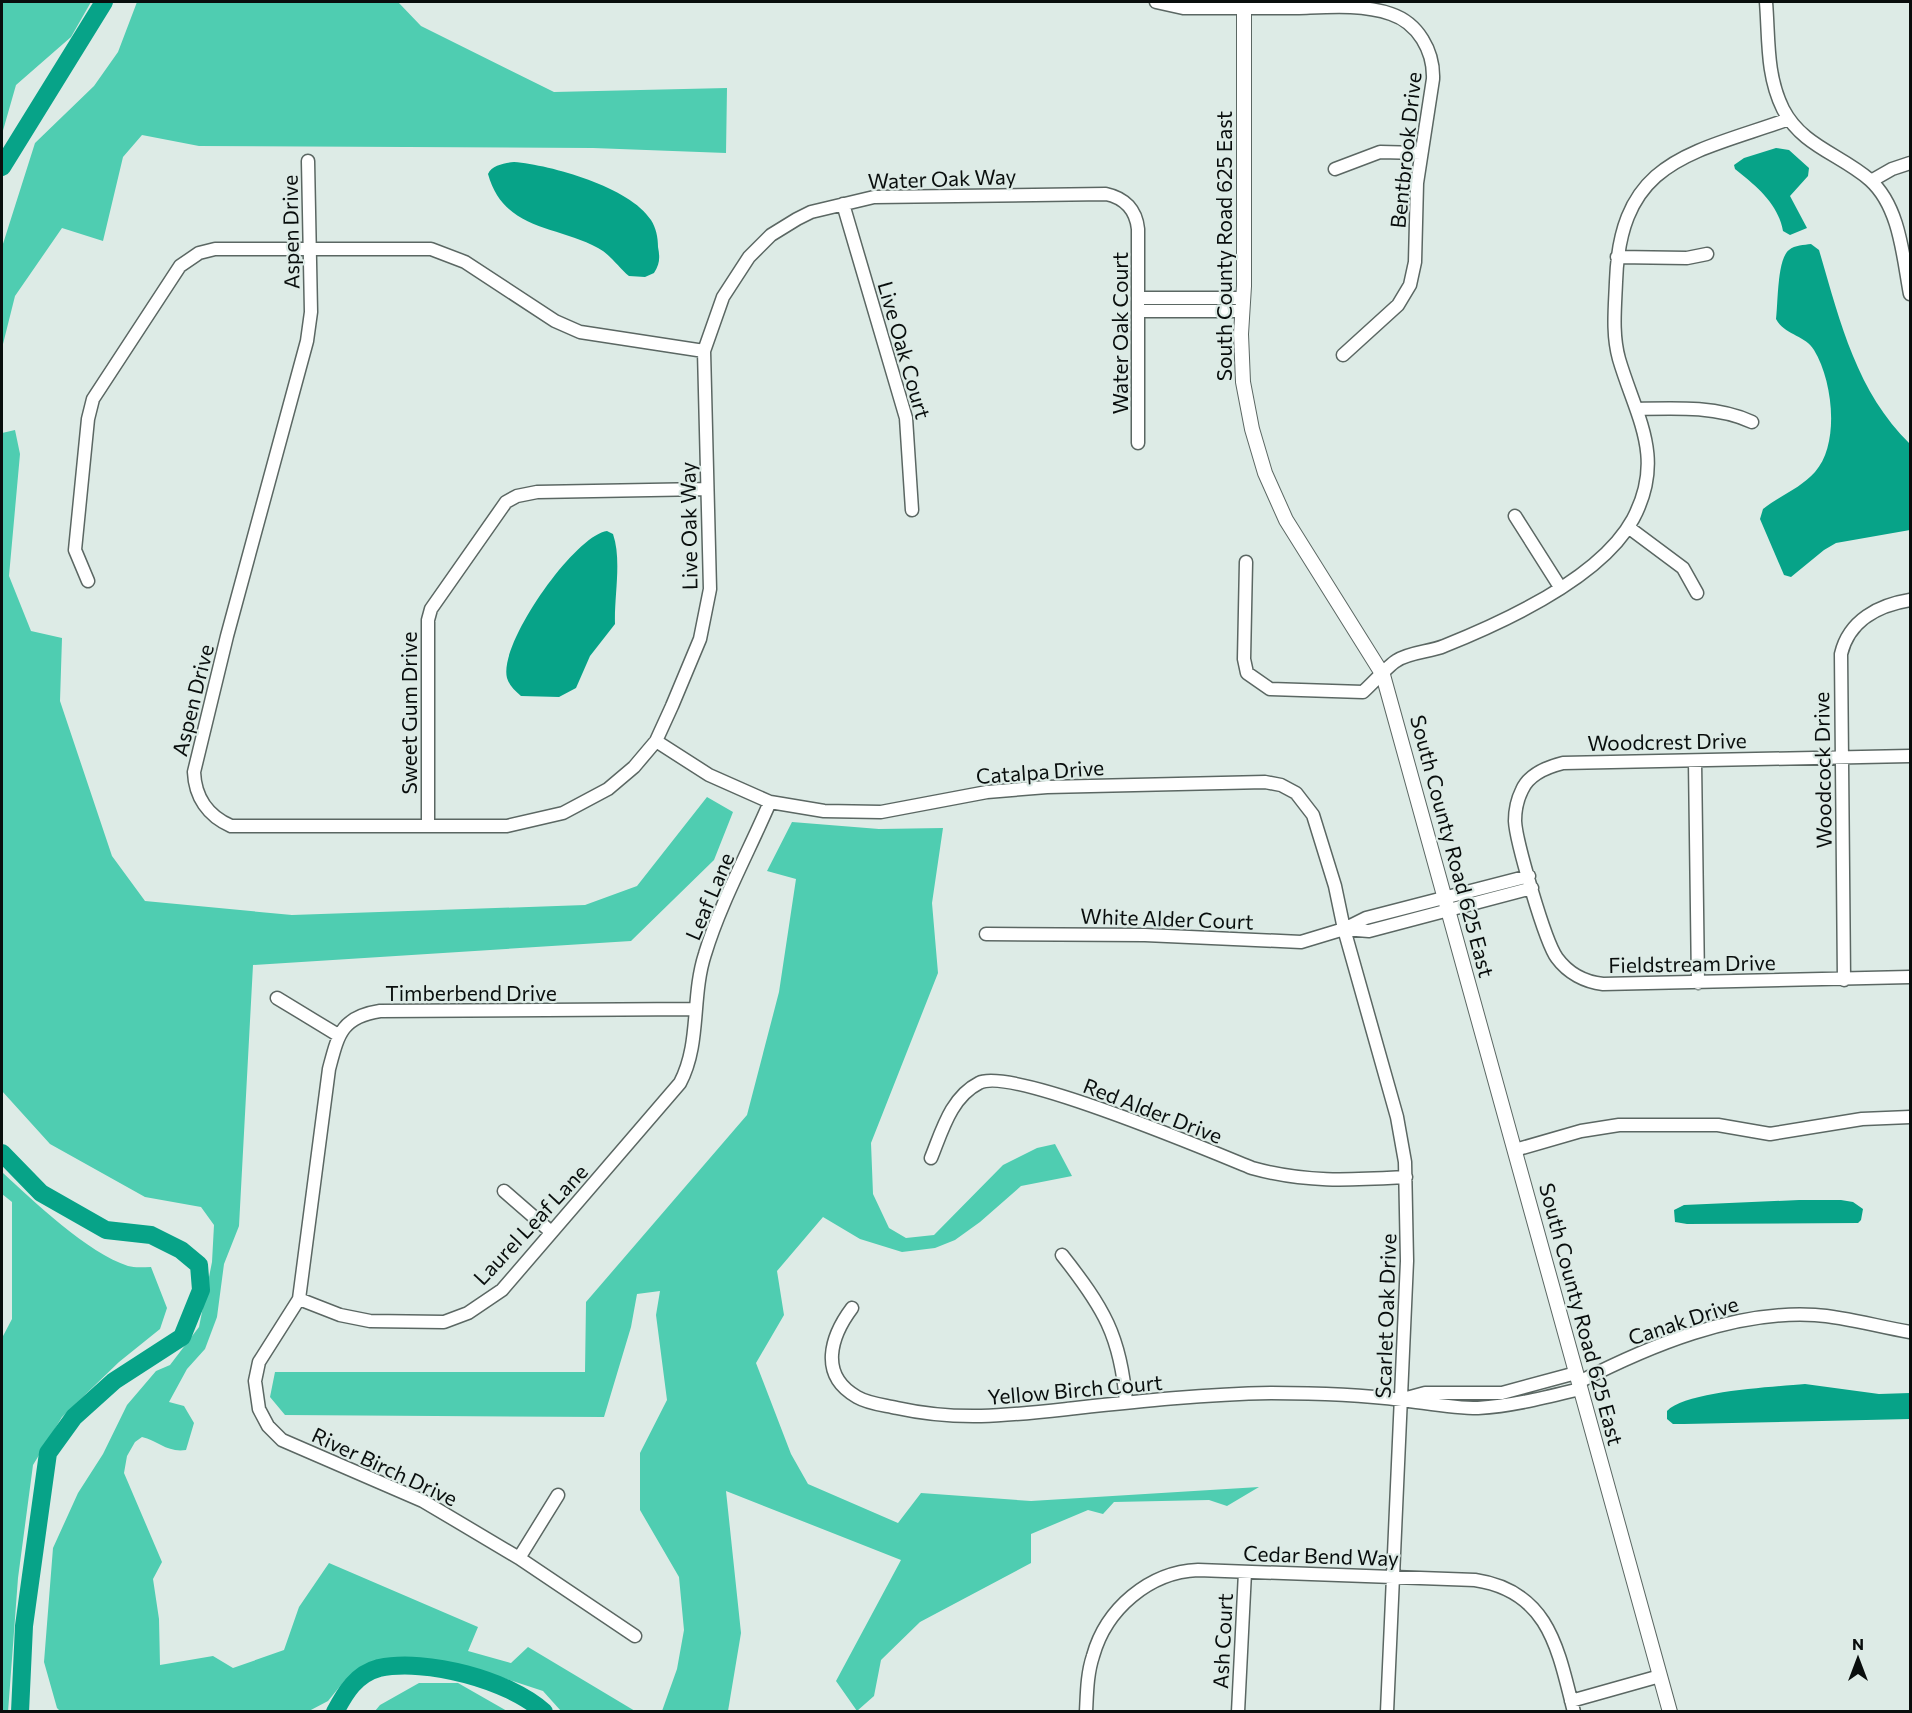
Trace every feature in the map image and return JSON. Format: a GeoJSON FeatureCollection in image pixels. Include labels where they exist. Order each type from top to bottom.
{"type":"FeatureCollection","features":[{"type":"Feature","properties":{"kind":"street","name":"Bentbrook Drive"},"geometry":{"type":"LineString","coordinates":[[1156,2],[1183,8],[1350,4],[1398,17],[1414,29],[1426,44],[1433,62],[1433,78],[1421,153],[1416,209],[1415,262],[1410,285],[1398,305],[1343,355]]}},
{"type":"Feature","properties":{"kind":"street"},"geometry":{"type":"LineString","coordinates":[[1766,2],[1771,69],[1778,98],[1789,119],[1813,144],[1841,159],[1871,181],[1892,214],[1911,294]]}},
{"type":"Feature","properties":{"kind":"street","name":"South County Road 625 East"},"geometry":{"type":"LineString","coordinates":[[1244,5],[1241,358],[1251,429],[1265,473],[1286,520],[1383,675],[1670,1712]]}},
{"type":"Feature","properties":{"kind":"street"},"geometry":{"type":"LineString","coordinates":[[1246,562],[1244,659],[1247,673],[1270,689],[1363,692],[1396,661],[1480,632],[1560,587],[1603,559],[1628,527],[1644,491],[1648,472],[1646,437],[1616,345],[1617,257],[1630,207],[1644,186],[1662,169],[1684,156],[1789,119]]}},
{"type":"Feature","properties":{"kind":"street"},"geometry":{"type":"LineString","coordinates":[[1335,169],[1380,152],[1421,153]]}},
{"type":"Feature","properties":{"kind":"street","name":"Aspen Drive"},"geometry":{"type":"LineString","coordinates":[[308,161],[310,312],[307,341],[196,761],[195,781],[200,797],[210,812],[223,822],[240,828],[507,826],[563,813],[608,789],[634,767],[656,741]]}},
{"type":"Feature","properties":{"kind":"street"},"geometry":{"type":"LineString","coordinates":[[1871,181],[1892,169],[1911,163]]}},
{"type":"Feature","properties":{"kind":"street","name":"Water Oak Way"},"geometry":{"type":"LineString","coordinates":[[704,372],[704,351],[723,297],[749,257],[771,235],[811,212],[874,197],[1106,194],[1115,196],[1129,205],[1137,222]]}},
{"type":"Feature","properties":{"kind":"street","name":"Live Oak Court"},"geometry":{"type":"LineString","coordinates":[[843,204],[906,418],[912,510]]}},
{"type":"Feature","properties":{"kind":"street","name":"Water Oak Court"},"geometry":{"type":"LineString","coordinates":[[1137,222],[1138,443]]}},
{"type":"Feature","properties":{"kind":"street"},"geometry":{"type":"LineString","coordinates":[[88,581],[75,550],[88,419],[98,390],[180,266],[191,257],[215,249],[422,248],[443,252],[465,262],[555,321],[573,329],[593,335],[704,351]]}},
{"type":"Feature","properties":{"kind":"street"},"geometry":{"type":"LineString","coordinates":[[1617,257],[1687,258],[1707,254]]}},
{"type":"Feature","properties":{"kind":"street"},"geometry":{"type":"LineString","coordinates":[[1138,298],[1242,304]]}},
{"type":"Feature","properties":{"kind":"street"},"geometry":{"type":"LineString","coordinates":[[1138,311],[1242,304]]}},
{"type":"Feature","properties":{"kind":"street","name":"Live Oak Way"},"geometry":{"type":"LineString","coordinates":[[656,741],[700,639],[706,614],[711,572],[706,489],[704,372]]}},
{"type":"Feature","properties":{"kind":"street"},"geometry":{"type":"LineString","coordinates":[[1638,409],[1721,412],[1752,422]]}},
{"type":"Feature","properties":{"kind":"street","name":"Sweet Gum Drive"},"geometry":{"type":"LineString","coordinates":[[428,826],[428,620],[430,609],[506,502],[517,496],[537,492],[706,489]]}},
{"type":"Feature","properties":{"kind":"street"},"geometry":{"type":"LineString","coordinates":[[1515,516],[1560,587]]}},
{"type":"Feature","properties":{"kind":"street"},"geometry":{"type":"LineString","coordinates":[[1628,527],[1683,568],[1697,593]]}},
{"type":"Feature","properties":{"kind":"street","name":"Woodcock Drive"},"geometry":{"type":"LineString","coordinates":[[1844,980],[1840,684],[1843,645],[1854,627],[1870,613],[1884,606],[1911,600]]}},
{"type":"Feature","properties":{"kind":"street","name":"Catalpa Drive"},"geometry":{"type":"LineString","coordinates":[[656,741],[709,775],[770,802],[824,811],[881,812],[987,792],[1037,788],[1273,783],[1296,793],[1313,815],[1335,886],[1344,929]]}},
{"type":"Feature","properties":{"kind":"street","name":"Woodcrest Drive"},"geometry":{"type":"LineString","coordinates":[[1531,882],[1515,824],[1516,809],[1522,788],[1536,774],[1563,763],[1911,756]]}},
{"type":"Feature","properties":{"kind":"street"},"geometry":{"type":"LineString","coordinates":[[1695,761],[1698,983]]}},
{"type":"Feature","properties":{"kind":"street","name":"Leaf Lane"},"geometry":{"type":"LineString","coordinates":[[695,1009],[705,954],[770,802]]}},
{"type":"Feature","properties":{"kind":"street"},"geometry":{"type":"LineString","coordinates":[[1447,906],[1531,882]]}},
{"type":"Feature","properties":{"kind":"street","name":"Fieldstream Drive"},"geometry":{"type":"LineString","coordinates":[[1531,882],[1552,950],[1565,967],[1578,976],[1603,984],[1911,977]]}},
{"type":"Feature","properties":{"kind":"street","name":"White Alder Court"},"geometry":{"type":"LineString","coordinates":[[986,934],[1145,935],[1301,942],[1344,929],[1369,932],[1447,906]]}},
{"type":"Feature","properties":{"kind":"street","name":"Scarlet Oak Drive"},"geometry":{"type":"LineString","coordinates":[[1344,929],[1397,1117],[1406,1177],[1407,1262],[1387,1712]]}},
{"type":"Feature","properties":{"kind":"street"},"geometry":{"type":"LineString","coordinates":[[277,998],[338,1035],[329,1069],[299,1299]]}},
{"type":"Feature","properties":{"kind":"street","name":"Timberbend Drive"},"geometry":{"type":"LineString","coordinates":[[338,1035],[351,1021],[380,1011],[695,1009]]}},
{"type":"Feature","properties":{"kind":"street","name":"Laurel Leaf Lane"},"geometry":{"type":"LineString","coordinates":[[299,1299],[340,1315],[370,1321],[444,1322],[468,1313],[502,1290],[680,1083],[689,1065],[695,1009]]}},
{"type":"Feature","properties":{"kind":"street","name":"Red Alder Drive"},"geometry":{"type":"LineString","coordinates":[[931,1158],[959,1098],[979,1082],[998,1079],[1047,1091],[1252,1168],[1284,1177],[1325,1181],[1406,1177]]}},
{"type":"Feature","properties":{"kind":"street"},"geometry":{"type":"LineString","coordinates":[[1515,1150],[1581,1131],[1618,1125],[1718,1125],[1770,1134],[1863,1119],[1911,1117]]}},
{"type":"Feature","properties":{"kind":"street"},"geometry":{"type":"LineString","coordinates":[[504,1191],[550,1232]]}},
{"type":"Feature","properties":{"kind":"street"},"geometry":{"type":"LineString","coordinates":[[1062,1255],[1096,1298],[1114,1338],[1123,1364],[1126,1403]]}},
{"type":"Feature","properties":{"kind":"street","name":"River Birch Drive"},"geometry":{"type":"LineString","coordinates":[[299,1299],[259,1362],[256,1371],[256,1400],[268,1426],[282,1440],[423,1501],[519,1558],[635,1636]]}},
{"type":"Feature","properties":{"kind":"street","name":"Yellow Birch Court"},"geometry":{"type":"LineString","coordinates":[[852,1308],[836,1332],[832,1357],[836,1372],[844,1386],[865,1401],[923,1414],[964,1418],[1126,1403],[1271,1393],[1402,1400],[1426,1405],[1477,1408],[1514,1404],[1578,1381]]}},
{"type":"Feature","properties":{"kind":"street","name":"Canak Drive"},"geometry":{"type":"LineString","coordinates":[[1578,1381],[1616,1363],[1735,1320],[1765,1315],[1814,1315],[1911,1332]]}},
{"type":"Feature","properties":{"kind":"street"},"geometry":{"type":"LineString","coordinates":[[519,1558],[558,1495]]}},
{"type":"Feature","properties":{"kind":"street","name":"Cedar Bend Way"},"geometry":{"type":"LineString","coordinates":[[1086,1712],[1088,1676],[1096,1645],[1112,1617],[1126,1601],[1149,1584],[1174,1573],[1198,1570],[1475,1580],[1498,1585],[1519,1595],[1532,1605],[1550,1630],[1573,1706],[1660,1676]]}},
{"type":"Feature","properties":{"kind":"street","name":"Ash Court"},"geometry":{"type":"LineString","coordinates":[[1238,1712],[1245,1572]]}},
{"type":"Feature","properties":{"kind":"shaded area"},"geometry":{"type":"Polygon","coordinates":[[[2,2],[91,2],[71,37],[16,85],[2,134],[2,2]]]}},
{"type":"Feature","properties":{"kind":"shaded area"},"geometry":{"type":"Polygon","coordinates":[[[137,2],[398,2],[421,26],[554,92],[727,88],[726,153],[593,148],[199,146],[142,135],[123,157],[103,241],[62,228],[15,296],[2,348],[2,247],[35,143],[94,86],[118,52],[137,2]]]}},
{"type":"Feature","properties":{"kind":"shaded area"},"geometry":{"type":"Polygon","coordinates":[[[1776,148],[1789,150],[1809,168],[1808,176],[1790,196],[1807,228],[1790,235],[1783,231],[1776,212],[1765,196],[1735,169],[1734,165],[1744,158],[1776,148]]]}},
{"type":"Feature","properties":{"kind":"shaded area"},"geometry":{"type":"Polygon","coordinates":[[[514,162],[548,168],[588,180],[626,197],[641,208],[651,220],[657,236],[659,260],[654,273],[645,277],[629,276],[598,248],[533,224],[506,206],[496,193],[488,174],[496,167],[514,162]]]}},
{"type":"Feature","properties":{"kind":"shaded area"},"geometry":{"type":"Polygon","coordinates":[[[1811,244],[1819,250],[1834,303],[1863,378],[1891,423],[1910,444],[1910,530],[1836,543],[1791,577],[1784,575],[1760,519],[1763,509],[1803,483],[1815,472],[1823,460],[1831,429],[1829,395],[1821,363],[1810,345],[1784,328],[1776,319],[1780,272],[1785,255],[1794,247],[1811,244]]]}},
{"type":"Feature","properties":{"kind":"shaded area"},"geometry":{"type":"Polygon","coordinates":[[[15,430],[20,454],[9,576],[31,631],[62,638],[60,701],[112,856],[145,901],[292,915],[585,905],[637,886],[707,797],[733,812],[714,860],[631,941],[253,965],[239,1226],[224,1264],[217,1317],[205,1349],[187,1369],[169,1402],[184,1406],[194,1423],[186,1450],[174,1450],[142,1437],[135,1442],[127,1456],[124,1473],[162,1562],[153,1579],[159,1619],[160,1665],[213,1656],[233,1668],[284,1650],[299,1607],[329,1563],[478,1627],[468,1651],[511,1663],[528,1647],[635,1711],[561,1711],[543,1691],[482,1671],[434,1660],[364,1666],[345,1680],[328,1701],[309,1711],[61,1712],[57,1708],[44,1662],[53,1548],[78,1493],[103,1454],[127,1405],[156,1371],[170,1365],[199,1327],[212,1262],[214,1225],[201,1207],[145,1197],[50,1144],[2,1091],[2,433],[15,430]]]}},
{"type":"Feature","properties":{"kind":"shaded area"},"geometry":{"type":"Polygon","coordinates":[[[607,531],[613,534],[617,555],[615,624],[590,656],[576,688],[559,697],[521,696],[512,688],[507,678],[507,662],[514,641],[526,618],[559,570],[593,537],[607,531]]]}},
{"type":"Feature","properties":{"kind":"shaded area"},"geometry":{"type":"Polygon","coordinates":[[[792,822],[879,829],[943,828],[932,903],[938,973],[871,1143],[873,1194],[889,1228],[906,1238],[934,1235],[1003,1165],[1037,1148],[1055,1144],[1072,1176],[1021,1186],[980,1222],[955,1240],[935,1248],[902,1252],[860,1239],[823,1217],[777,1271],[784,1315],[756,1363],[791,1454],[808,1484],[898,1523],[921,1493],[1031,1501],[1259,1487],[1227,1506],[1209,1500],[1114,1502],[1103,1514],[1088,1510],[1031,1534],[1031,1563],[920,1622],[881,1660],[874,1696],[857,1711],[836,1681],[901,1560],[726,1491],[741,1633],[728,1711],[662,1711],[677,1669],[684,1630],[679,1577],[640,1510],[640,1453],[667,1400],[656,1315],[660,1291],[637,1294],[631,1327],[604,1417],[285,1415],[270,1397],[275,1372],[585,1372],[586,1302],[747,1115],[779,992],[796,879],[767,871],[792,822]]]}},
{"type":"Feature","properties":{"kind":"shaded area"},"geometry":{"type":"Polygon","coordinates":[[[2,1172],[62,1225],[96,1250],[128,1266],[151,1267],[167,1308],[160,1329],[119,1362],[62,1417],[33,1465],[18,1578],[8,1712],[2,1711],[2,1338],[12,1319],[12,1202],[2,1194],[2,1172]]]}},
{"type":"Feature","properties":{"kind":"shaded area"},"geometry":{"type":"Polygon","coordinates":[[[1799,1200],[1853,1202],[1863,1209],[1861,1220],[1858,1223],[1687,1224],[1675,1222],[1674,1210],[1684,1205],[1799,1200]]]}},
{"type":"Feature","properties":{"kind":"shaded area"},"geometry":{"type":"Polygon","coordinates":[[[1805,1384],[1879,1394],[1910,1393],[1910,1419],[1673,1424],[1667,1419],[1667,1411],[1677,1404],[1711,1394],[1805,1384]]]}},
{"type":"Feature","properties":{"kind":"shaded area"},"geometry":{"type":"Polygon","coordinates":[[[419,1683],[458,1683],[507,1711],[375,1711],[380,1705],[419,1683]]]}},
{"type":"Feature","properties":{"kind":"waterway"},"geometry":{"type":"LineString","coordinates":[[2,167],[104,2]]}},
{"type":"Feature","properties":{"kind":"waterway"},"geometry":{"type":"LineString","coordinates":[[2,1153],[41,1193],[106,1230],[151,1235],[181,1250],[199,1265],[201,1290],[182,1337],[114,1381],[74,1417],[48,1453],[24,1626],[20,1712]]}},
{"type":"Feature","properties":{"kind":"waterway"},"geometry":{"type":"LineString","coordinates":[[335,1712],[347,1691],[364,1675],[379,1668],[398,1666],[443,1669],[489,1681],[510,1690],[544,1712]]}}]}
